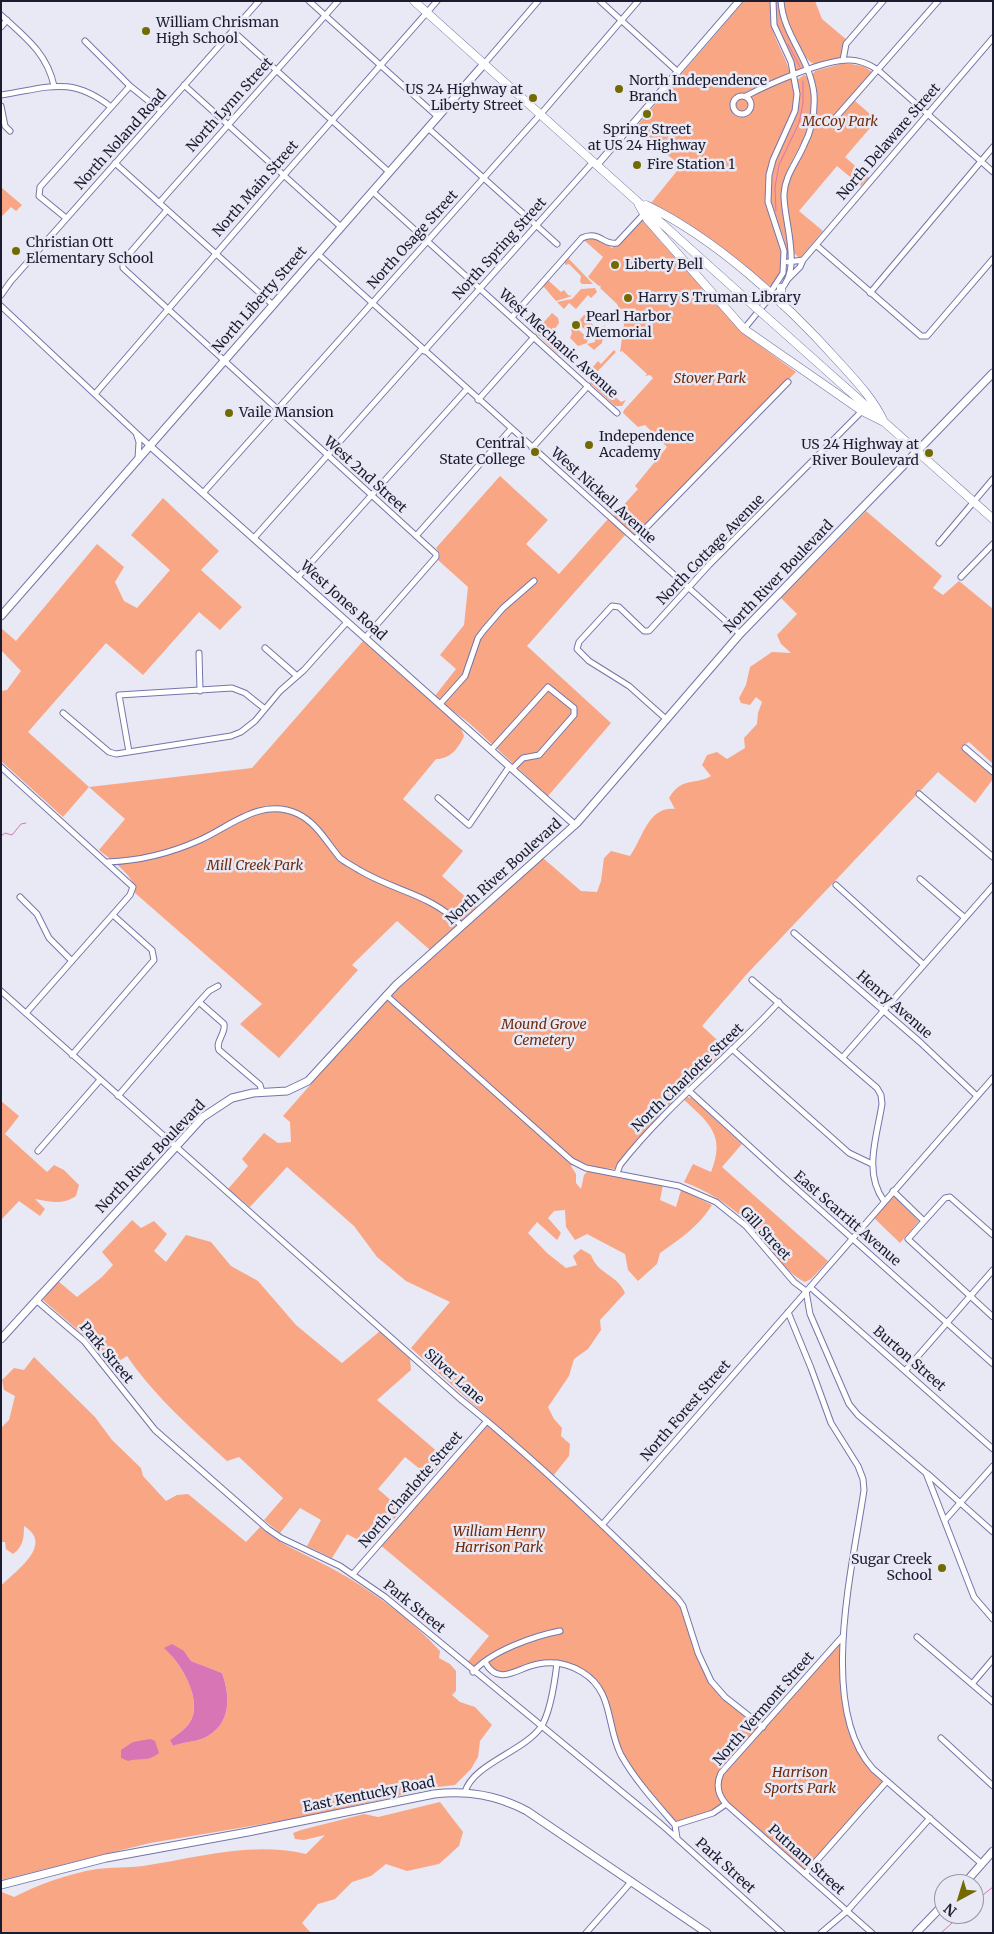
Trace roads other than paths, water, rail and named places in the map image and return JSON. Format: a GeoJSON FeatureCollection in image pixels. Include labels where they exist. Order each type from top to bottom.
{"type":"FeatureCollection","features":[{"type":"Feature","properties":{"kind":"main road"},"geometry":{"type":"LineString","coordinates":[[414,1],[993,519]]}},
{"type":"Feature","properties":{"kind":"main road","name":"North Liberty Street"},"geometry":{"type":"LineString","coordinates":[[1,616],[484,64]]}},
{"type":"Feature","properties":{"kind":"main road"},"geometry":{"type":"LineString","coordinates":[[637,201],[644,214],[744,329],[862,411],[884,422]]}},
{"type":"Feature","properties":{"kind":"main road"},"geometry":{"type":"LineString","coordinates":[[637,201],[699,238],[744,271],[782,304],[853,378],[875,404],[884,422]]}},
{"type":"Feature","properties":{"kind":"main road"},"geometry":{"type":"LineString","coordinates":[[782,304],[783,285]]}},
{"type":"Feature","properties":{"kind":"main road","name":"North River Boulevard"},"geometry":{"type":"LineString","coordinates":[[1,1339],[202,1117],[221,1104],[244,1094],[288,1091],[308,1081],[386,995],[575,825],[740,634],[993,373]]}},
{"type":"Feature","properties":{"kind":"main road","name":"East Kentucky Road"},"geometry":{"type":"LineString","coordinates":[[1,1885],[123,1854],[248,1832],[434,1794],[465,1792],[498,1797],[527,1811],[707,1933]]}},
{"type":"Feature","properties":{"kind":"main road"},"geometry":{"type":"LineString","coordinates":[[973,1874],[993,1851]]}},
{"type":"Feature","properties":{"kind":"main road"},"geometry":{"type":"LineString","coordinates":[[916,1933],[934,1914]]}},
{"type":"Feature","properties":{"kind":"street","name":"North Noland Road"},"geometry":{"type":"LineString","coordinates":[[1,295],[66,218],[259,1]]}},
{"type":"Feature","properties":{"kind":"street"},"geometry":{"type":"LineString","coordinates":[[309,1],[438,117]]}},
{"type":"Feature","properties":{"kind":"street","name":"North Lynn Street"},"geometry":{"type":"LineString","coordinates":[[160,202],[338,1]]}},
{"type":"Feature","properties":{"kind":"street","name":"North Main Street"},"geometry":{"type":"LineString","coordinates":[[95,394],[437,1]]}},
{"type":"Feature","properties":{"kind":"street","name":"North Liberty Street"},"geometry":{"type":"LineString","coordinates":[[484,64],[538,1]]}},
{"type":"Feature","properties":{"kind":"street"},"geometry":{"type":"LineString","coordinates":[[600,1],[678,72]]}},
{"type":"Feature","properties":{"kind":"street","name":"North Osage Street"},"geometry":{"type":"LineString","coordinates":[[203,493],[638,1]]}},
{"type":"Feature","properties":{"kind":"street","name":"North Spring Street"},"geometry":{"type":"LineString","coordinates":[[254,538],[423,350],[595,164],[740,1]]}},
{"type":"Feature","properties":{"kind":"street"},"geometry":{"type":"LineString","coordinates":[[744,329],[771,296],[772,290],[783,273],[784,262],[781,239],[770,212],[768,189],[773,160],[795,111],[797,94],[794,74],[774,25],[773,1]]}},
{"type":"Feature","properties":{"kind":"street"},"geometry":{"type":"LineString","coordinates":[[781,1],[788,29],[809,70],[814,95],[812,121],[804,145],[788,174],[784,193],[785,216],[792,246],[791,262],[783,285]]}},
{"type":"Feature","properties":{"kind":"street"},"geometry":{"type":"LineString","coordinates":[[843,60],[844,49],[848,41],[883,1]]}},
{"type":"Feature","properties":{"kind":"street"},"geometry":{"type":"LineString","coordinates":[[830,124],[938,1]]}},
{"type":"Feature","properties":{"kind":"street"},"geometry":{"type":"LineString","coordinates":[[1,16],[37,47],[44,57],[54,86]]}},
{"type":"Feature","properties":{"kind":"street"},"geometry":{"type":"LineString","coordinates":[[1,27],[7,20]]}},
{"type":"Feature","properties":{"kind":"street"},"geometry":{"type":"LineString","coordinates":[[232,31],[389,172]]}},
{"type":"Feature","properties":{"kind":"street","name":"North Delaware Street"},"geometry":{"type":"LineString","coordinates":[[771,296],[800,267],[803,260],[993,38]]}},
{"type":"Feature","properties":{"kind":"street"},"geometry":{"type":"LineString","coordinates":[[85,41],[130,86],[161,111]]}},
{"type":"Feature","properties":{"kind":"street"},"geometry":{"type":"LineString","coordinates":[[746,96],[794,74],[843,60],[862,62],[878,70],[993,172]]}},
{"type":"Feature","properties":{"kind":"street"},"geometry":{"type":"LineString","coordinates":[[184,85],[341,227]]}},
{"type":"Feature","properties":{"kind":"street"},"geometry":{"type":"LineString","coordinates":[[1,95],[54,86],[82,89],[111,107]]}},
{"type":"Feature","properties":{"kind":"street"},"geometry":{"type":"LineString","coordinates":[[66,218],[39,193],[40,187],[130,86]]}},
{"type":"Feature","properties":{"kind":"street"},"geometry":{"type":"LineString","coordinates":[[1,106],[5,126],[10,131]]}},
{"type":"Feature","properties":{"kind":"street"},"geometry":{"type":"LineString","coordinates":[[428,128],[557,244]]}},
{"type":"Feature","properties":{"kind":"street"},"geometry":{"type":"LineString","coordinates":[[870,293],[993,148]]}},
{"type":"Feature","properties":{"kind":"street"},"geometry":{"type":"LineString","coordinates":[[115,163],[273,305]]}},
{"type":"Feature","properties":{"kind":"street","name":"West Mechanic Avenue"},"geometry":{"type":"LineString","coordinates":[[372,191],[617,413]]}},
{"type":"Feature","properties":{"kind":"street","name":"West 2nd Street"},"geometry":{"type":"LineString","coordinates":[[167,210],[123,262],[123,268],[436,556],[365,638]]}},
{"type":"Feature","properties":{"kind":"street"},"geometry":{"type":"LineString","coordinates":[[512,317],[582,238],[596,235],[612,244],[617,243],[644,214]]}},
{"type":"Feature","properties":{"kind":"street"},"geometry":{"type":"LineString","coordinates":[[816,245],[917,335],[924,336],[993,259]]}},
{"type":"Feature","properties":{"kind":"street","name":"West Nickell Avenue"},"geometry":{"type":"LineString","coordinates":[[318,254],[740,634]]}},
{"type":"Feature","properties":{"kind":"street"},"geometry":{"type":"LineString","coordinates":[[784,262],[803,260]]}},
{"type":"Feature","properties":{"kind":"street","name":"West Jones Road"},"geometry":{"type":"LineString","coordinates":[[1,306],[150,446],[575,825]]}},
{"type":"Feature","properties":{"kind":"street"},"geometry":{"type":"LineString","coordinates":[[478,400],[534,337]]}},
{"type":"Feature","properties":{"kind":"street"},"geometry":{"type":"LineString","coordinates":[[635,540],[788,382]]}},
{"type":"Feature","properties":{"kind":"street"},"geometry":{"type":"LineString","coordinates":[[532,448],[588,386]]}},
{"type":"Feature","properties":{"kind":"street"},"geometry":{"type":"LineString","coordinates":[[298,577],[467,389]]}},
{"type":"Feature","properties":{"kind":"street","name":"North Cottage Avenue"},"geometry":{"type":"LineString","coordinates":[[666,719],[629,686],[589,662],[578,649],[579,642],[612,606],[618,607],[644,631],[648,631],[862,411]]}},
{"type":"Feature","properties":{"kind":"street"},"geometry":{"type":"LineString","coordinates":[[416,536],[511,429]]}},
{"type":"Feature","properties":{"kind":"street"},"geometry":{"type":"LineString","coordinates":[[134,430],[139,442],[138,459]]}},
{"type":"Feature","properties":{"kind":"street"},"geometry":{"type":"LineString","coordinates":[[939,543],[993,479]]}},
{"type":"Feature","properties":{"kind":"street"},"geometry":{"type":"LineString","coordinates":[[961,577],[993,544]]}},
{"type":"Feature","properties":{"kind":"street"},"geometry":{"type":"LineString","coordinates":[[440,704],[465,676],[478,638],[484,630],[503,608],[534,581]]}},
{"type":"Feature","properties":{"kind":"street"},"geometry":{"type":"LineString","coordinates":[[63,713],[109,752],[116,754],[231,736],[248,727],[347,622]]}},
{"type":"Feature","properties":{"kind":"street"},"geometry":{"type":"LineString","coordinates":[[265,648],[297,676]]}},
{"type":"Feature","properties":{"kind":"street"},"geometry":{"type":"LineString","coordinates":[[199,653],[200,690]]}},
{"type":"Feature","properties":{"kind":"street"},"geometry":{"type":"LineString","coordinates":[[438,798],[469,825],[510,768],[523,758],[539,755],[574,715],[574,708],[548,687],[491,750]]}},
{"type":"Feature","properties":{"kind":"street"},"geometry":{"type":"LineString","coordinates":[[128,752],[119,695],[238,689],[265,709]]}},
{"type":"Feature","properties":{"kind":"street"},"geometry":{"type":"LineString","coordinates":[[965,748],[993,772]]}},
{"type":"Feature","properties":{"kind":"street"},"geometry":{"type":"LineString","coordinates":[[1,767],[108,862],[129,882],[132,889],[130,895],[113,915],[26,1013]]}},
{"type":"Feature","properties":{"kind":"street"},"geometry":{"type":"LineString","coordinates":[[919,794],[993,858]]}},
{"type":"Feature","properties":{"kind":"street"},"geometry":{"type":"LineString","coordinates":[[108,862],[136,860],[171,851],[200,840],[259,810],[282,810],[305,818],[344,861],[381,882],[439,905],[462,926]]}},
{"type":"Feature","properties":{"kind":"street"},"geometry":{"type":"LineString","coordinates":[[920,879],[965,918]]}},
{"type":"Feature","properties":{"kind":"street"},"geometry":{"type":"LineString","coordinates":[[836,885],[923,964]]}},
{"type":"Feature","properties":{"kind":"street"},"geometry":{"type":"LineString","coordinates":[[843,1057],[993,886]]}},
{"type":"Feature","properties":{"kind":"street"},"geometry":{"type":"LineString","coordinates":[[20,897],[37,914],[49,938],[72,961]]}},
{"type":"Feature","properties":{"kind":"street"},"geometry":{"type":"LineString","coordinates":[[72,1055],[154,960],[152,950],[113,915]]}},
{"type":"Feature","properties":{"kind":"street","name":"Henry Avenue"},"geometry":{"type":"LineString","coordinates":[[794,933],[883,1010],[977,1096]]}},
{"type":"Feature","properties":{"kind":"street"},"geometry":{"type":"LineString","coordinates":[[752,980],[877,1088],[881,1097],[872,1164],[875,1186],[884,1201]]}},
{"type":"Feature","properties":{"kind":"street"},"geometry":{"type":"LineString","coordinates":[[118,1096],[209,991],[218,986]]}},
{"type":"Feature","properties":{"kind":"street","name":"Silver Lane"},"geometry":{"type":"LineString","coordinates":[[1,992],[487,1421],[602,1525],[678,1599],[690,1623],[698,1653],[711,1681],[725,1697],[763,1727]]}},
{"type":"Feature","properties":{"kind":"street","name":"Gill Street"},"geometry":{"type":"LineString","coordinates":[[386,995],[572,1161],[586,1168],[679,1186],[716,1202],[746,1226],[794,1282],[808,1289]]}},
{"type":"Feature","properties":{"kind":"street"},"geometry":{"type":"LineString","coordinates":[[199,1002],[224,1024],[224,1032],[218,1044],[219,1050],[260,1085],[262,1092]]}},
{"type":"Feature","properties":{"kind":"street","name":"North Charlotte Street"},"geometry":{"type":"LineString","coordinates":[[617,1173],[620,1165],[636,1144],[688,1090],[748,1036],[779,1002]]}},
{"type":"Feature","properties":{"kind":"street"},"geometry":{"type":"LineString","coordinates":[[732,1049],[849,1153],[872,1164]]}},
{"type":"Feature","properties":{"kind":"street"},"geometry":{"type":"LineString","coordinates":[[993,1078],[808,1289],[810,1314],[849,1404],[858,1415],[993,1532]]}},
{"type":"Feature","properties":{"kind":"street"},"geometry":{"type":"LineString","coordinates":[[38,1150],[100,1080]]}},
{"type":"Feature","properties":{"kind":"street","name":"East Scarritt Avenue"},"geometry":{"type":"LineString","coordinates":[[688,1090],[993,1364]]}},
{"type":"Feature","properties":{"kind":"street"},"geometry":{"type":"LineString","coordinates":[[893,1191],[924,1221]]}},
{"type":"Feature","properties":{"kind":"street"},"geometry":{"type":"LineString","coordinates":[[993,1235],[950,1197],[945,1198],[908,1239],[993,1317]]}},
{"type":"Feature","properties":{"kind":"street"},"geometry":{"type":"LineString","coordinates":[[905,1370],[993,1270]]}},
{"type":"Feature","properties":{"kind":"street","name":"North Forest Street"},"geometry":{"type":"LineString","coordinates":[[602,1525],[808,1289]]}},
{"type":"Feature","properties":{"kind":"street","name":"Burton Street"},"geometry":{"type":"LineString","coordinates":[[808,1289],[905,1370],[993,1449]]}},
{"type":"Feature","properties":{"kind":"street","name":"Park Street"},"geometry":{"type":"LineString","coordinates":[[36,1300],[84,1341],[155,1430],[244,1509],[281,1538],[353,1574],[385,1597],[473,1672],[677,1839],[782,1933]]}},
{"type":"Feature","properties":{"kind":"street"},"geometry":{"type":"LineString","coordinates":[[788,1312],[831,1423],[858,1466],[863,1479],[864,1490],[842,1659],[846,1701],[853,1738],[863,1758],[982,1864]]}},
{"type":"Feature","properties":{"kind":"street","name":"North Charlotte Street"},"geometry":{"type":"LineString","coordinates":[[353,1574],[487,1421]]}},
{"type":"Feature","properties":{"kind":"street"},"geometry":{"type":"LineString","coordinates":[[945,1520],[993,1466]]}},
{"type":"Feature","properties":{"kind":"street"},"geometry":{"type":"LineString","coordinates":[[926,1472],[974,1596],[993,1619]]}},
{"type":"Feature","properties":{"kind":"street"},"geometry":{"type":"LineString","coordinates":[[473,1672],[485,1662],[535,1636],[560,1630]]}},
{"type":"Feature","properties":{"kind":"street","name":"North Vermont Street"},"geometry":{"type":"LineString","coordinates":[[726,1804],[719,1793],[722,1773],[844,1636]]}},
{"type":"Feature","properties":{"kind":"street"},"geometry":{"type":"LineString","coordinates":[[917,1638],[993,1702]]}},
{"type":"Feature","properties":{"kind":"street"},"geometry":{"type":"LineString","coordinates":[[972,1684],[993,1660]]}},
{"type":"Feature","properties":{"kind":"street"},"geometry":{"type":"LineString","coordinates":[[485,1662],[493,1673],[500,1675],[507,1675],[536,1664],[557,1663],[574,1668],[595,1682],[605,1698],[620,1752],[675,1825],[677,1839]]}},
{"type":"Feature","properties":{"kind":"street"},"geometry":{"type":"LineString","coordinates":[[465,1792],[470,1780],[515,1750],[541,1727],[546,1716],[557,1663]]}},
{"type":"Feature","properties":{"kind":"street"},"geometry":{"type":"LineString","coordinates":[[941,1738],[993,1786]]}},
{"type":"Feature","properties":{"kind":"street"},"geometry":{"type":"LineString","coordinates":[[805,1874],[887,1781]]}},
{"type":"Feature","properties":{"kind":"street"},"geometry":{"type":"LineString","coordinates":[[675,1825],[713,1813],[726,1804]]}},
{"type":"Feature","properties":{"kind":"street","name":"Putnam Street"},"geometry":{"type":"LineString","coordinates":[[726,1804],[872,1933]]}},
{"type":"Feature","properties":{"kind":"street"},"geometry":{"type":"LineString","coordinates":[[821,1933],[847,1911],[930,1818]]}},
{"type":"Feature","properties":{"kind":"street"},"geometry":{"type":"LineString","coordinates":[[586,1933],[632,1881]]}},
{"type":"Feature","properties":{"kind":"waterway"},"geometry":{"type":"LineString","coordinates":[[788,44],[800,67]]}},
{"type":"Feature","properties":{"kind":"waterway"},"geometry":{"type":"LineString","coordinates":[[776,211],[775,187],[779,165],[799,123],[803,104],[803,81]]}},
{"type":"Feature","properties":{"kind":"waterway"},"geometry":{"type":"LineString","coordinates":[[1,836],[5,833],[12,835],[21,824],[26,823]]}},
{"type":"Feature","properties":{"kind":"waterway"},"geometry":{"type":"LineString","coordinates":[[984,1894],[993,1887]]}},
{"type":"Feature","properties":{"kind":"waterway"},"geometry":{"type":"LineString","coordinates":[[941,1933],[951,1924]]}},
{"type":"Feature","properties":{"kind":"place","name":"William Chrisman High School"},"geometry":{"type":"Point","coordinates":[146,31]}},
{"type":"Feature","properties":{"kind":"place","name":"North Independence Branch"},"geometry":{"type":"Point","coordinates":[619,89]}},
{"type":"Feature","properties":{"kind":"place","name":"US 24 Highway at Liberty Street"},"geometry":{"type":"Point","coordinates":[533,98]}},
{"type":"Feature","properties":{"kind":"place","name":"Spring Street at US 24 Highway"},"geometry":{"type":"Point","coordinates":[647,114]}},
{"type":"Feature","properties":{"kind":"place","name":"Fire Station 1"},"geometry":{"type":"Point","coordinates":[637,165]}},
{"type":"Feature","properties":{"kind":"place","name":"Christian Ott Elementary School"},"geometry":{"type":"Point","coordinates":[16,251]}},
{"type":"Feature","properties":{"kind":"place","name":"Liberty Bell"},"geometry":{"type":"Point","coordinates":[615,265]}},
{"type":"Feature","properties":{"kind":"place","name":"Harry S Truman Library"},"geometry":{"type":"Point","coordinates":[628,298]}},
{"type":"Feature","properties":{"kind":"place","name":"Pearl Harbor Memorial"},"geometry":{"type":"Point","coordinates":[576,325]}},
{"type":"Feature","properties":{"kind":"place","name":"Vaile Mansion"},"geometry":{"type":"Point","coordinates":[229,413]}},
{"type":"Feature","properties":{"kind":"place","name":"Independence Academy"},"geometry":{"type":"Point","coordinates":[589,445]}},
{"type":"Feature","properties":{"kind":"place","name":"Central State College"},"geometry":{"type":"Point","coordinates":[535,452]}},
{"type":"Feature","properties":{"kind":"place","name":"US 24 Highway at River Boulevard"},"geometry":{"type":"Point","coordinates":[929,453]}},
{"type":"Feature","properties":{"kind":"place","name":"Sugar Creek School"},"geometry":{"type":"Point","coordinates":[942,1568]}},
{"type":"Feature","properties":{"kind":"park label","name":"McCoy Park"},"geometry":{"type":"Point","coordinates":[840,122]}},
{"type":"Feature","properties":{"kind":"park label","name":"Stover Park"},"geometry":{"type":"Point","coordinates":[710,379]}},
{"type":"Feature","properties":{"kind":"park label","name":"Mill Creek Park"},"geometry":{"type":"Point","coordinates":[255,866]}},
{"type":"Feature","properties":{"kind":"park label","name":"Mound Grove Cemetery"},"geometry":{"type":"Point","coordinates":[544,1034]}},
{"type":"Feature","properties":{"kind":"park label","name":"William Henry Harrison Park"},"geometry":{"type":"Point","coordinates":[499,1540]}},
{"type":"Feature","properties":{"kind":"park label","name":"Harrison Sports Park"},"geometry":{"type":"Point","coordinates":[800,1782]}}]}
